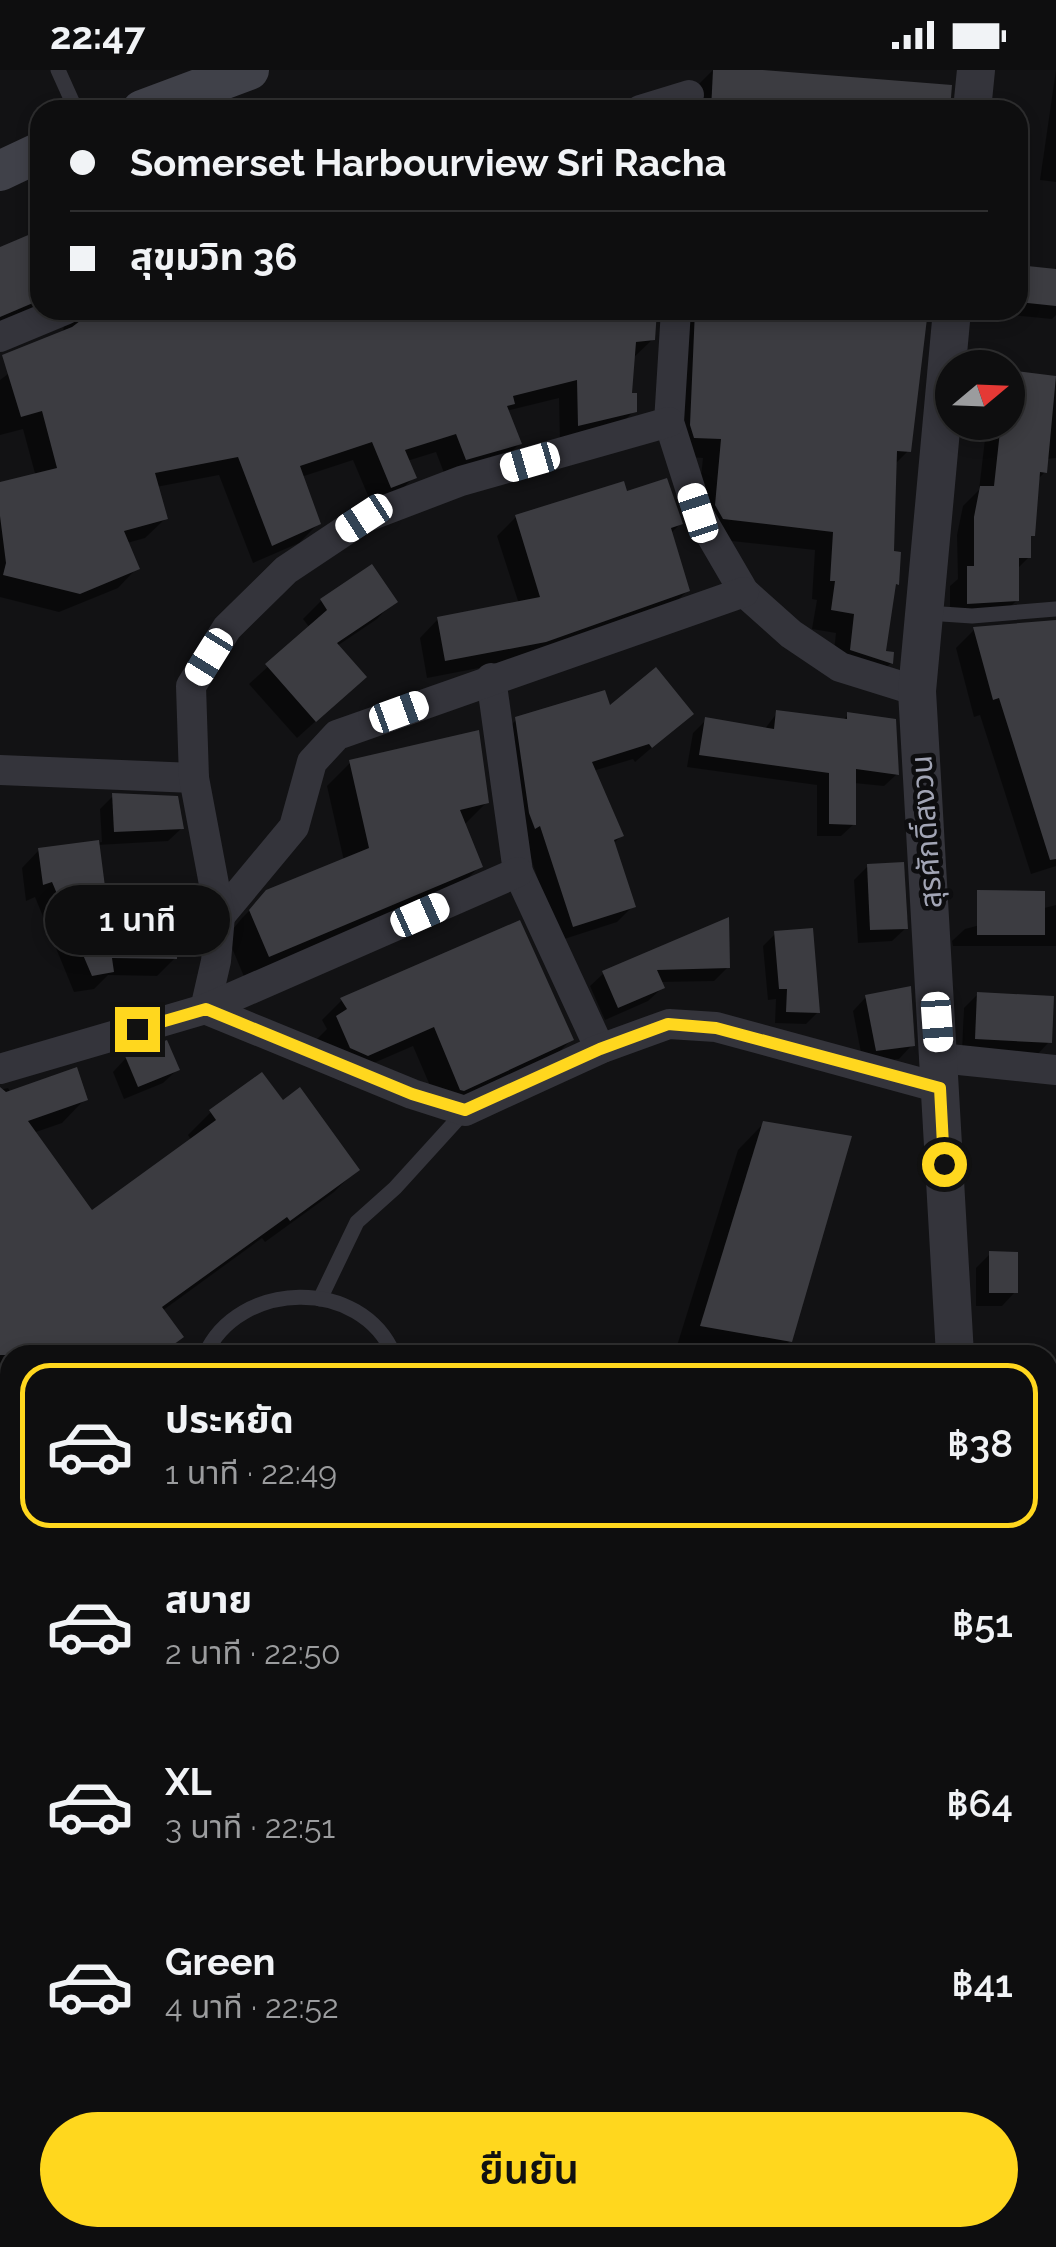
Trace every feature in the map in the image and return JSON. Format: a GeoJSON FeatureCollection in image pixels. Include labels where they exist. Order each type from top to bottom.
{"type":"FeatureCollection","features":[{"type":"Feature","properties":{"kind":"main road"},"geometry":{"type":"LineString","coordinates":[[169,100],[249,70]]}},
{"type":"Feature","properties":{"kind":"main road"},"geometry":{"type":"LineString","coordinates":[[0,171],[30,157]]}},
{"type":"Feature","properties":{"kind":"street"},"geometry":{"type":"LineString","coordinates":[[973,100],[976,70]]}},
{"type":"Feature","properties":{"kind":"street"},"geometry":{"type":"LineString","coordinates":[[0,338],[42,320]]}},
{"type":"Feature","properties":{"kind":"street"},"geometry":{"type":"LineString","coordinates":[[675,320],[670,422],[698,513],[744,592],[790,634],[840,667],[917,690]]}},
{"type":"Feature","properties":{"kind":"street","name":"สุรศักดิ์สงวน"},"geometry":{"type":"LineString","coordinates":[[951,320],[917,690],[954,1345]]}},
{"type":"Feature","properties":{"kind":"street"},"geometry":{"type":"LineString","coordinates":[[206,1009],[220,916],[194,778],[191,686],[227,628],[286,570],[364,518],[461,481],[670,422]]}},
{"type":"Feature","properties":{"kind":"street"},"geometry":{"type":"LineString","coordinates":[[220,916],[294,827],[312,762],[337,735],[744,592]]}},
{"type":"Feature","properties":{"kind":"street"},"geometry":{"type":"LineString","coordinates":[[491,678],[518,872],[600,1049]]}},
{"type":"Feature","properties":{"kind":"street"},"geometry":{"type":"LineString","coordinates":[[0,770],[194,778]]}},
{"type":"Feature","properties":{"kind":"street"},"geometry":{"type":"LineString","coordinates":[[0,1069],[206,1009],[518,872]]}},
{"type":"Feature","properties":{"kind":"street"},"geometry":{"type":"LineString","coordinates":[[206,1009],[412,1094],[465,1110],[600,1049],[668,1024],[716,1028],[940,1073],[1056,1070]]}},
{"type":"Feature","properties":{"kind":"lane"},"geometry":{"type":"LineString","coordinates":[[58,70],[72,100]]}},
{"type":"Feature","properties":{"kind":"lane"},"geometry":{"type":"LineString","coordinates":[[922,613],[972,616],[1056,609]]}},
{"type":"Feature","properties":{"kind":"lane"},"geometry":{"type":"LineString","coordinates":[[320,1299],[357,1222],[395,1188],[465,1110]]}},
{"type":"Feature","properties":{"kind":"lane"},"geometry":{"type":"LineString","coordinates":[[210,1345],[232,1318],[263,1302],[297,1295],[333,1301],[365,1318],[389,1345]]}},
{"type":"Feature","properties":{"kind":"building"},"geometry":{"type":"Polygon","coordinates":[[[713,70],[763,70],[952,85],[951,100],[712,100],[713,70]]]}},
{"type":"Feature","properties":{"kind":"building"},"geometry":{"type":"Polygon","coordinates":[[[30,234],[30,304],[0,317],[0,247],[30,234]]]}},
{"type":"Feature","properties":{"kind":"building"},"geometry":{"type":"Polygon","coordinates":[[[1028,266],[1056,269],[1056,306],[1028,303],[1028,266]]]}},
{"type":"Feature","properties":{"kind":"building"},"geometry":{"type":"Polygon","coordinates":[[[656,320],[655,340],[636,342],[632,393],[637,393],[637,412],[578,426],[577,380],[513,396],[515,404],[507,406],[522,444],[466,460],[456,434],[405,450],[417,478],[391,488],[372,442],[300,466],[321,524],[272,546],[238,457],[155,473],[168,519],[124,531],[140,569],[80,594],[3,575],[6,563],[0,482],[57,468],[42,411],[21,417],[2,355],[80,321],[656,320]]]}},
{"type":"Feature","properties":{"kind":"building"},"geometry":{"type":"Polygon","coordinates":[[[695,320],[927,320],[911,452],[897,451],[894,551],[901,552],[886,651],[894,652],[893,664],[850,650],[854,614],[831,610],[835,581],[830,581],[833,532],[723,519],[715,505],[721,439],[694,438],[690,425],[695,320]]]}},
{"type":"Feature","properties":{"kind":"building"},"geometry":{"type":"Polygon","coordinates":[[[1025,372],[1056,376],[1047,473],[1040,472],[1031,558],[1019,558],[1019,601],[967,604],[967,566],[974,566],[974,517],[980,486],[994,486],[999,440],[1025,440],[1025,372]]]}},
{"type":"Feature","properties":{"kind":"building"},"geometry":{"type":"Polygon","coordinates":[[[667,478],[683,524],[671,528],[690,591],[546,642],[445,661],[437,617],[540,597],[515,515],[624,481],[627,491],[667,478]]]}},
{"type":"Feature","properties":{"kind":"building"},"geometry":{"type":"Polygon","coordinates":[[[372,564],[398,602],[337,643],[367,677],[316,722],[265,664],[327,610],[320,599],[372,564]]]}},
{"type":"Feature","properties":{"kind":"building"},"geometry":{"type":"Polygon","coordinates":[[[1056,620],[1056,859],[1050,860],[999,698],[993,700],[973,627],[1056,620]]]}},
{"type":"Feature","properties":{"kind":"building"},"geometry":{"type":"Polygon","coordinates":[[[656,667],[694,714],[652,748],[649,744],[592,762],[624,836],[614,840],[636,907],[573,927],[540,826],[535,829],[529,813],[515,717],[605,690],[610,705],[656,667]]]}},
{"type":"Feature","properties":{"kind":"building"},"geometry":{"type":"Polygon","coordinates":[[[776,710],[847,719],[847,712],[896,719],[899,775],[856,769],[856,825],[829,824],[829,773],[699,755],[705,717],[774,729],[776,710]]]}},
{"type":"Feature","properties":{"kind":"building"},"geometry":{"type":"Polygon","coordinates":[[[479,730],[489,803],[460,810],[483,867],[269,957],[249,910],[266,890],[369,848],[349,760],[479,730]]]}},
{"type":"Feature","properties":{"kind":"building"},"geometry":{"type":"Polygon","coordinates":[[[112,793],[178,796],[184,829],[114,832],[112,793]]]}},
{"type":"Feature","properties":{"kind":"building"},"geometry":{"type":"Polygon","coordinates":[[[99,840],[108,910],[178,912],[177,959],[112,958],[114,972],[92,976],[52,882],[43,885],[38,848],[99,840]]]}},
{"type":"Feature","properties":{"kind":"building"},"geometry":{"type":"Polygon","coordinates":[[[904,862],[908,929],[870,930],[867,864],[904,862]]]}},
{"type":"Feature","properties":{"kind":"building"},"geometry":{"type":"Polygon","coordinates":[[[977,890],[1045,891],[1045,935],[977,935],[977,890]]]}},
{"type":"Feature","properties":{"kind":"building"},"geometry":{"type":"Polygon","coordinates":[[[729,917],[730,968],[657,970],[665,988],[618,1008],[602,971],[729,917]]]}},
{"type":"Feature","properties":{"kind":"building"},"geometry":{"type":"Polygon","coordinates":[[[520,920],[574,1040],[464,1091],[460,1090],[434,1027],[368,1056],[350,1048],[336,1016],[347,1009],[340,998],[520,920]]]}},
{"type":"Feature","properties":{"kind":"building"},"geometry":{"type":"Polygon","coordinates":[[[813,928],[820,1013],[786,1012],[787,989],[779,989],[774,931],[813,928]]]}},
{"type":"Feature","properties":{"kind":"building"},"geometry":{"type":"Polygon","coordinates":[[[911,986],[915,1046],[876,1051],[865,995],[911,986]]]}},
{"type":"Feature","properties":{"kind":"building"},"geometry":{"type":"Polygon","coordinates":[[[977,992],[1054,996],[1052,1043],[975,1039],[977,992]]]}},
{"type":"Feature","properties":{"kind":"building"},"geometry":{"type":"Polygon","coordinates":[[[167,1040],[180,1070],[138,1087],[125,1056],[167,1040]]]}},
{"type":"Feature","properties":{"kind":"building"},"geometry":{"type":"Polygon","coordinates":[[[77,1067],[88,1100],[28,1121],[92,1210],[216,1120],[209,1110],[262,1072],[283,1100],[300,1087],[360,1170],[162,1307],[184,1337],[173,1345],[0,1345],[0,1087],[6,1092],[77,1067]]]}},
{"type":"Feature","properties":{"kind":"building"},"geometry":{"type":"Polygon","coordinates":[[[763,1121],[852,1136],[792,1342],[700,1326],[763,1121]]]}},
{"type":"Feature","properties":{"kind":"building"},"geometry":{"type":"Polygon","coordinates":[[[989,1251],[1018,1252],[1018,1293],[989,1293],[989,1251]]]}},
{"type":"Feature","properties":{"kind":"route"},"geometry":{"type":"LineString","coordinates":[[137,1029],[206,1009],[412,1094],[465,1110],[600,1049],[668,1024],[716,1028],[940,1088],[944,1164]]}}]}
